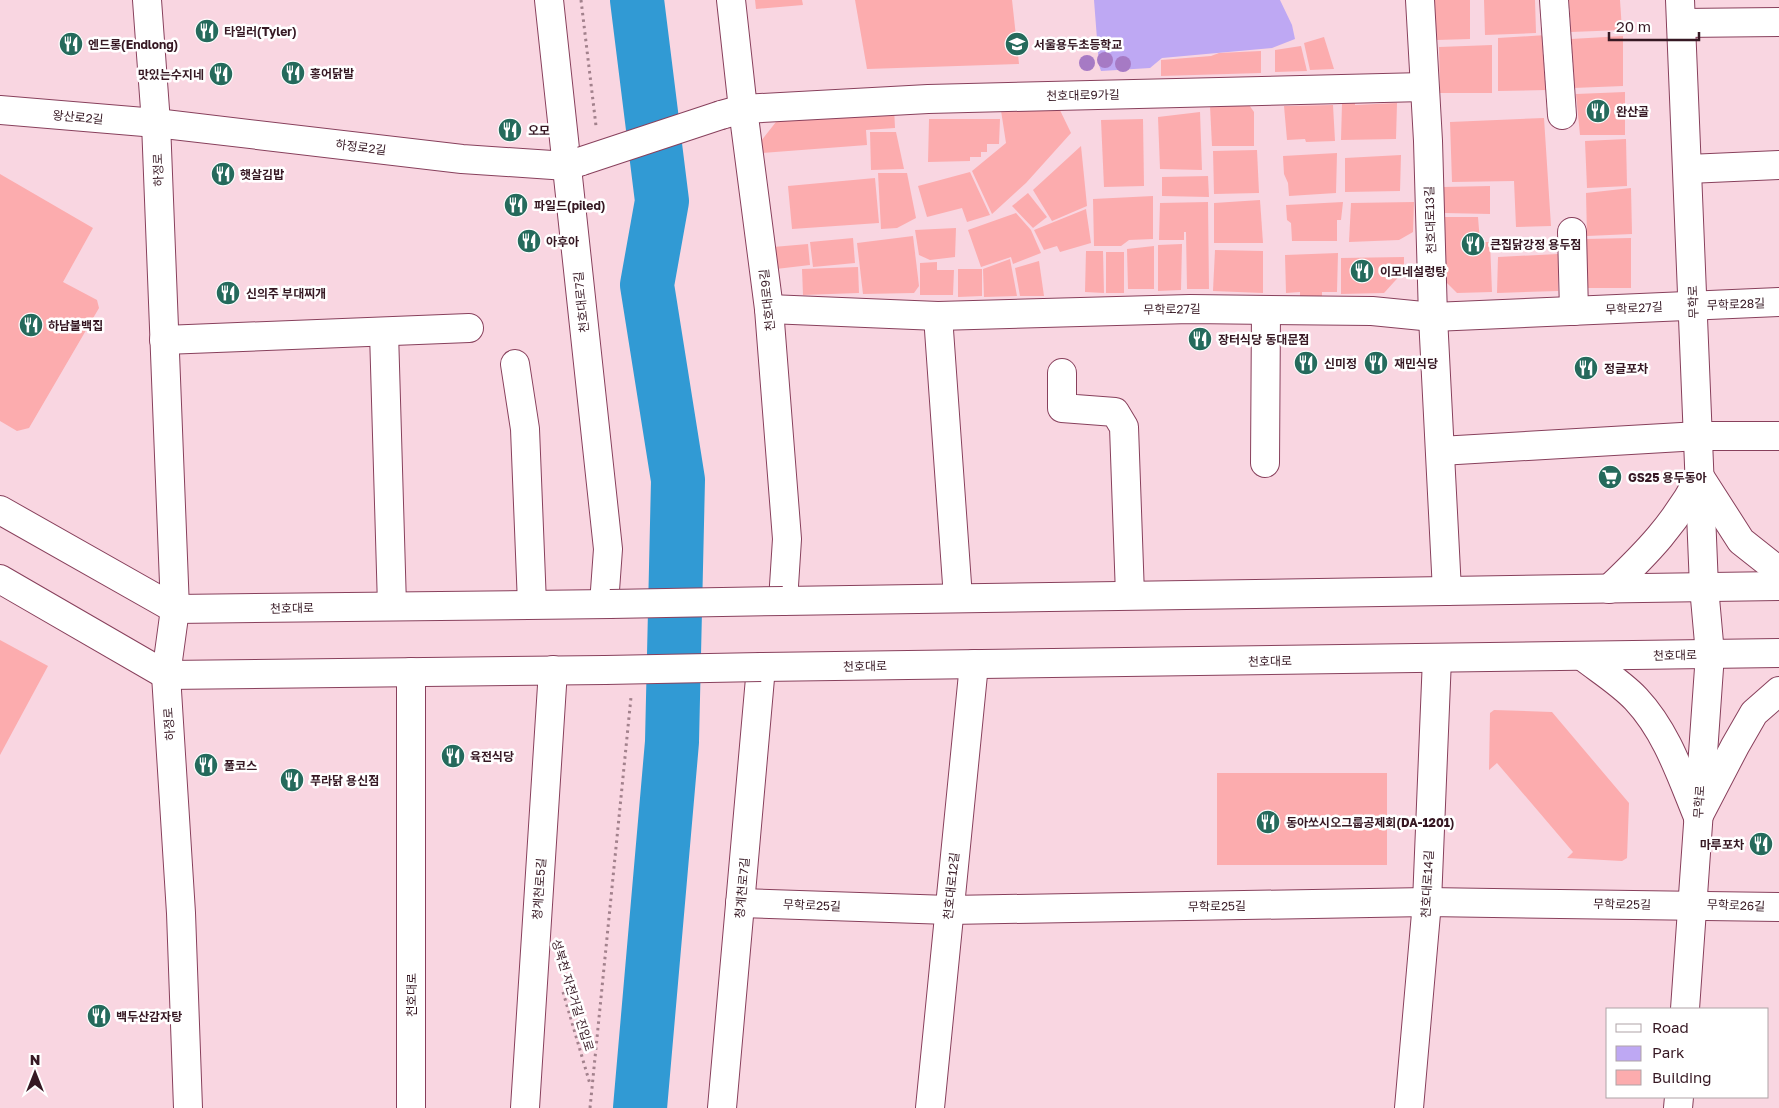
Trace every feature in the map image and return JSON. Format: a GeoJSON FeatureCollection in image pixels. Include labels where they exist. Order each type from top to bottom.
{"type":"FeatureCollection","features":[{"type":"Feature","properties":{"kind":"street","name":"하정로"},"geometry":{"type":"LineString","coordinates":[[147,0],[156,123],[175,609],[166,675],[181,913],[188,1108]]}},
{"type":"Feature","properties":{"kind":"street","name":"천호대로7길"},"geometry":{"type":"LineString","coordinates":[[549,0],[574,164],[608,549],[607,604]]}},
{"type":"Feature","properties":{"kind":"street","name":"천호대로9길"},"geometry":{"type":"LineString","coordinates":[[731,0],[732,112],[769,308],[787,539],[783,601]]}},
{"type":"Feature","properties":{"kind":"street","name":"천호대로13길"},"geometry":{"type":"LineString","coordinates":[[1420,0],[1447,591]]}},
{"type":"Feature","properties":{"kind":"street"},"geometry":{"type":"LineString","coordinates":[[1554,0],[1562,115]]}},
{"type":"Feature","properties":{"kind":"street"},"geometry":{"type":"LineString","coordinates":[[1681,11],[1779,22]]}},
{"type":"Feature","properties":{"kind":"street","name":"무학로"},"geometry":{"type":"LineString","coordinates":[[1681,11],[1704,587],[1710,654],[1685,1008]]}},
{"type":"Feature","properties":{"kind":"street","name":"천호대로9가길"},"geometry":{"type":"LineString","coordinates":[[574,164],[732,112],[928,98],[1424,87]]}},
{"type":"Feature","properties":{"kind":"street","name":"왕산로2길"},"geometry":{"type":"LineString","coordinates":[[0,110],[156,123]]}},
{"type":"Feature","properties":{"kind":"street","name":"하정로2길"},"geometry":{"type":"LineString","coordinates":[[156,123],[462,159],[574,164]]}},
{"type":"Feature","properties":{"kind":"street"},"geometry":{"type":"LineString","coordinates":[[1688,169],[1779,165]]}},
{"type":"Feature","properties":{"kind":"street"},"geometry":{"type":"LineString","coordinates":[[1572,232],[1574,310]]}},
{"type":"Feature","properties":{"kind":"street","name":"무학로28길"},"geometry":{"type":"LineString","coordinates":[[1694,305],[1779,302]]}},
{"type":"Feature","properties":{"kind":"street","name":"무학로27길"},"geometry":{"type":"LineString","coordinates":[[769,308],[938,316],[1190,308],[1372,311],[1433,317],[1694,305]]}},
{"type":"Feature","properties":{"kind":"street"},"geometry":{"type":"LineString","coordinates":[[1265,463],[1266,310]]}},
{"type":"Feature","properties":{"kind":"street"},"geometry":{"type":"LineString","coordinates":[[938,316],[958,598]]}},
{"type":"Feature","properties":{"kind":"street"},"geometry":{"type":"LineString","coordinates":[[164,340],[469,328]]}},
{"type":"Feature","properties":{"kind":"street"},"geometry":{"type":"LineString","coordinates":[[384,332],[392,606]]}},
{"type":"Feature","properties":{"kind":"street"},"geometry":{"type":"LineString","coordinates":[[515,364],[525,429],[532,604]]}},
{"type":"Feature","properties":{"kind":"street"},"geometry":{"type":"LineString","coordinates":[[1062,373],[1062,408],[1115,412],[1124,427],[1130,595]]}},
{"type":"Feature","properties":{"kind":"street"},"geometry":{"type":"LineString","coordinates":[[1440,451],[1699,436],[1779,436]]}},
{"type":"Feature","properties":{"kind":"street"},"geometry":{"type":"LineString","coordinates":[[1609,589],[1643,557],[1669,528],[1686,504],[1700,477],[1741,541],[1779,571]]}},
{"type":"Feature","properties":{"kind":"street"},"geometry":{"type":"LineString","coordinates":[[0,510],[175,609]]}},
{"type":"Feature","properties":{"kind":"street"},"geometry":{"type":"LineString","coordinates":[[0,579],[166,675],[553,670]]}},
{"type":"Feature","properties":{"kind":"street"},"geometry":{"type":"LineString","coordinates":[[783,601],[1779,586]]}},
{"type":"Feature","properties":{"kind":"street","name":"천호대로"},"geometry":{"type":"LineString","coordinates":[[175,609],[783,601]]}},
{"type":"Feature","properties":{"kind":"street","name":"천호대로"},"geometry":{"type":"LineString","coordinates":[[553,670],[1779,653]]}},
{"type":"Feature","properties":{"kind":"street","name":"무학로"},"geometry":{"type":"LineString","coordinates":[[1700,785],[1710,654]]}},
{"type":"Feature","properties":{"kind":"street"},"geometry":{"type":"LineString","coordinates":[[1582,656],[1636,699],[1658,728],[1673,756],[1698,817]]}},
{"type":"Feature","properties":{"kind":"street","name":"천호대로14길"},"geometry":{"type":"LineString","coordinates":[[1409,1108],[1427,902],[1437,658]]}},
{"type":"Feature","properties":{"kind":"street","name":"천호대로12길"},"geometry":{"type":"LineString","coordinates":[[930,1108],[974,664]]}},
{"type":"Feature","properties":{"kind":"street","name":"청계천로7길"},"geometry":{"type":"LineString","coordinates":[[722,1108],[762,667]]}},
{"type":"Feature","properties":{"kind":"street","name":"청계천로5길"},"geometry":{"type":"LineString","coordinates":[[525,1108],[553,670]]}},
{"type":"Feature","properties":{"kind":"street","name":"천호대로"},"geometry":{"type":"LineString","coordinates":[[411,672],[411,1108]]}},
{"type":"Feature","properties":{"kind":"street"},"geometry":{"type":"LineString","coordinates":[[1698,817],[1754,713],[1779,691]]}},
{"type":"Feature","properties":{"kind":"street","name":"무학로25길"},"geometry":{"type":"LineString","coordinates":[[740,903],[949,910],[1427,902],[1693,904]]}},
{"type":"Feature","properties":{"kind":"street","name":"무학로26길"},"geometry":{"type":"LineString","coordinates":[[1693,904],[1779,907]]}},
{"type":"Feature","properties":{"kind":"path","name":"성북천 자전거길 진입로"},"geometry":{"type":"LineString","coordinates":[[560,984],[591,1087]]}},
{"type":"Feature","properties":{"kind":"green space"},"geometry":{"type":"Polygon","coordinates":[[[1094,0],[1280,0],[1292,25],[1295,39],[1272,48],[1162,58],[1150,68],[1101,71],[1094,0]]]}},
{"type":"Feature","properties":{"kind":"building"},"geometry":{"type":"Polygon","coordinates":[[[755,0],[802,0],[803,5],[756,9],[755,0]]]}},
{"type":"Feature","properties":{"kind":"building"},"geometry":{"type":"Polygon","coordinates":[[[855,0],[1012,0],[1019,64],[867,69],[855,0]]]}},
{"type":"Feature","properties":{"kind":"building"},"geometry":{"type":"Polygon","coordinates":[[[1433,0],[1470,0],[1470,39],[1437,40],[1433,36],[1433,0]]]}},
{"type":"Feature","properties":{"kind":"building"},"geometry":{"type":"Polygon","coordinates":[[[1484,0],[1535,0],[1536,33],[1485,35],[1484,0]]]}},
{"type":"Feature","properties":{"kind":"building"},"geometry":{"type":"Polygon","coordinates":[[[1569,0],[1620,0],[1622,30],[1571,32],[1569,0]]]}},
{"type":"Feature","properties":{"kind":"building"},"geometry":{"type":"Polygon","coordinates":[[[1546,35],[1547,90],[1498,91],[1498,38],[1546,35]]]}},
{"type":"Feature","properties":{"kind":"building"},"geometry":{"type":"Polygon","coordinates":[[[1623,36],[1623,86],[1573,88],[1571,39],[1623,36]]]}},
{"type":"Feature","properties":{"kind":"building"},"geometry":{"type":"Polygon","coordinates":[[[1324,37],[1334,69],[1310,70],[1304,43],[1324,37]]]}},
{"type":"Feature","properties":{"kind":"building"},"geometry":{"type":"Polygon","coordinates":[[[1492,45],[1492,93],[1440,93],[1439,47],[1492,45]]]}},
{"type":"Feature","properties":{"kind":"building"},"geometry":{"type":"Polygon","coordinates":[[[1301,46],[1307,71],[1275,72],[1275,50],[1301,46]]]}},
{"type":"Feature","properties":{"kind":"building"},"geometry":{"type":"Polygon","coordinates":[[[1261,51],[1261,73],[1161,76],[1161,60],[1211,56],[1219,53],[1261,51]]]}},
{"type":"Feature","properties":{"kind":"building"},"geometry":{"type":"Polygon","coordinates":[[[1625,92],[1625,135],[1580,135],[1576,94],[1625,92]]]}},
{"type":"Feature","properties":{"kind":"building"},"geometry":{"type":"Polygon","coordinates":[[[1247,102],[1254,112],[1254,146],[1212,146],[1210,106],[1247,102]]]}},
{"type":"Feature","properties":{"kind":"building"},"geometry":{"type":"Polygon","coordinates":[[[1355,103],[1355,105],[1397,103],[1396,139],[1341,140],[1342,104],[1355,103]]]}},
{"type":"Feature","properties":{"kind":"building"},"geometry":{"type":"Polygon","coordinates":[[[1000,104],[1057,104],[1071,133],[1026,183],[992,214],[972,171],[1006,143],[1000,104]]]}},
{"type":"Feature","properties":{"kind":"building"},"geometry":{"type":"Polygon","coordinates":[[[1333,105],[1335,141],[1306,142],[1305,139],[1287,140],[1284,106],[1333,105]]]}},
{"type":"Feature","properties":{"kind":"building"},"geometry":{"type":"Polygon","coordinates":[[[894,107],[895,128],[866,130],[867,145],[761,153],[761,141],[783,113],[894,107]]]}},
{"type":"Feature","properties":{"kind":"building"},"geometry":{"type":"Polygon","coordinates":[[[1200,112],[1202,170],[1160,169],[1158,117],[1200,112]]]}},
{"type":"Feature","properties":{"kind":"building"},"geometry":{"type":"Polygon","coordinates":[[[1544,118],[1551,226],[1516,227],[1514,181],[1452,182],[1450,122],[1544,118]]]}},
{"type":"Feature","properties":{"kind":"building"},"geometry":{"type":"Polygon","coordinates":[[[929,119],[1000,119],[999,144],[987,144],[987,152],[981,152],[981,157],[970,157],[970,161],[928,162],[929,119]]]}},
{"type":"Feature","properties":{"kind":"building"},"geometry":{"type":"Polygon","coordinates":[[[1143,119],[1144,186],[1104,187],[1101,120],[1143,119]]]}},
{"type":"Feature","properties":{"kind":"building"},"geometry":{"type":"Polygon","coordinates":[[[870,132],[896,132],[904,169],[871,170],[870,132]]]}},
{"type":"Feature","properties":{"kind":"building"},"geometry":{"type":"Polygon","coordinates":[[[1626,139],[1627,186],[1587,188],[1585,141],[1626,139]]]}},
{"type":"Feature","properties":{"kind":"building"},"geometry":{"type":"Polygon","coordinates":[[[1081,146],[1087,206],[1052,221],[1033,190],[1081,146]]]}},
{"type":"Feature","properties":{"kind":"building"},"geometry":{"type":"Polygon","coordinates":[[[1257,150],[1259,193],[1214,194],[1213,151],[1257,150]]]}},
{"type":"Feature","properties":{"kind":"building"},"geometry":{"type":"Polygon","coordinates":[[[1337,153],[1336,193],[1289,196],[1288,183],[1284,174],[1283,156],[1337,153]]]}},
{"type":"Feature","properties":{"kind":"building"},"geometry":{"type":"Polygon","coordinates":[[[1401,155],[1400,191],[1345,192],[1345,158],[1401,155]]]}},
{"type":"Feature","properties":{"kind":"building"},"geometry":{"type":"Polygon","coordinates":[[[970,172],[990,215],[967,222],[962,208],[927,217],[918,186],[970,172]]]}},
{"type":"Feature","properties":{"kind":"building"},"geometry":{"type":"Polygon","coordinates":[[[878,173],[907,173],[916,218],[897,228],[881,229],[878,173]]]}},
{"type":"Feature","properties":{"kind":"building"},"geometry":{"type":"Polygon","coordinates":[[[0,174],[93,228],[63,282],[97,300],[99,308],[29,428],[17,431],[0,421],[0,174]]]}},
{"type":"Feature","properties":{"kind":"building"},"geometry":{"type":"Polygon","coordinates":[[[1208,176],[1209,197],[1162,196],[1162,177],[1208,176]]]}},
{"type":"Feature","properties":{"kind":"building"},"geometry":{"type":"Polygon","coordinates":[[[875,178],[879,223],[792,229],[788,186],[875,178]]]}},
{"type":"Feature","properties":{"kind":"building"},"geometry":{"type":"Polygon","coordinates":[[[1490,186],[1490,214],[1444,213],[1443,187],[1490,186]]]}},
{"type":"Feature","properties":{"kind":"building"},"geometry":{"type":"Polygon","coordinates":[[[1631,188],[1632,234],[1587,236],[1586,193],[1631,188]]]}},
{"type":"Feature","properties":{"kind":"building"},"geometry":{"type":"Polygon","coordinates":[[[1028,193],[1047,217],[1033,228],[1012,206],[1028,193]]]}},
{"type":"Feature","properties":{"kind":"building"},"geometry":{"type":"Polygon","coordinates":[[[1153,196],[1153,239],[1129,240],[1121,246],[1094,246],[1093,199],[1153,196]]]}},
{"type":"Feature","properties":{"kind":"building"},"geometry":{"type":"Polygon","coordinates":[[[1260,200],[1263,243],[1214,243],[1214,203],[1260,200]]]}},
{"type":"Feature","properties":{"kind":"building"},"geometry":{"type":"Polygon","coordinates":[[[1208,202],[1209,289],[1187,289],[1186,232],[1184,232],[1184,240],[1159,240],[1160,203],[1208,202]]]}},
{"type":"Feature","properties":{"kind":"building"},"geometry":{"type":"Polygon","coordinates":[[[1343,202],[1341,220],[1337,220],[1337,241],[1292,241],[1291,223],[1287,220],[1286,205],[1343,202]]]}},
{"type":"Feature","properties":{"kind":"building"},"geometry":{"type":"Polygon","coordinates":[[[1414,202],[1413,232],[1399,240],[1349,242],[1351,203],[1414,202]]]}},
{"type":"Feature","properties":{"kind":"building"},"geometry":{"type":"Polygon","coordinates":[[[1086,209],[1091,243],[1060,252],[1057,246],[1044,250],[1034,230],[1086,209]]]}},
{"type":"Feature","properties":{"kind":"building"},"geometry":{"type":"Polygon","coordinates":[[[1016,213],[1031,230],[1041,253],[1013,264],[1011,257],[981,267],[968,230],[1016,213]]]}},
{"type":"Feature","properties":{"kind":"building"},"geometry":{"type":"Polygon","coordinates":[[[1438,217],[1478,217],[1480,242],[1490,242],[1492,292],[1457,293],[1440,276],[1438,217]]]}},
{"type":"Feature","properties":{"kind":"building"},"geometry":{"type":"Polygon","coordinates":[[[956,228],[955,257],[930,260],[919,255],[915,230],[956,228]]]}},
{"type":"Feature","properties":{"kind":"building"},"geometry":{"type":"Polygon","coordinates":[[[913,236],[919,286],[914,293],[863,294],[857,243],[913,236]]]}},
{"type":"Feature","properties":{"kind":"building"},"geometry":{"type":"Polygon","coordinates":[[[853,238],[855,263],[813,267],[810,242],[853,238]]]}},
{"type":"Feature","properties":{"kind":"building"},"geometry":{"type":"Polygon","coordinates":[[[1631,238],[1631,288],[1587,288],[1585,239],[1631,238]]]}},
{"type":"Feature","properties":{"kind":"building"},"geometry":{"type":"Polygon","coordinates":[[[808,244],[810,265],[776,269],[773,247],[808,244]]]}},
{"type":"Feature","properties":{"kind":"building"},"geometry":{"type":"Polygon","coordinates":[[[1182,244],[1181,290],[1158,291],[1158,245],[1182,244]]]}},
{"type":"Feature","properties":{"kind":"building"},"geometry":{"type":"Polygon","coordinates":[[[1154,246],[1154,289],[1128,289],[1127,249],[1154,246]]]}},
{"type":"Feature","properties":{"kind":"building"},"geometry":{"type":"Polygon","coordinates":[[[1215,250],[1263,251],[1263,293],[1213,291],[1215,250]]]}},
{"type":"Feature","properties":{"kind":"building"},"geometry":{"type":"Polygon","coordinates":[[[1086,251],[1103,251],[1104,293],[1085,292],[1086,251]]]}},
{"type":"Feature","properties":{"kind":"building"},"geometry":{"type":"Polygon","coordinates":[[[1106,252],[1124,252],[1124,293],[1106,293],[1106,252]]]}},
{"type":"Feature","properties":{"kind":"building"},"geometry":{"type":"Polygon","coordinates":[[[1338,253],[1337,292],[1322,292],[1322,296],[1300,296],[1300,292],[1286,293],[1285,255],[1338,253]]]}},
{"type":"Feature","properties":{"kind":"building"},"geometry":{"type":"Polygon","coordinates":[[[1558,254],[1558,291],[1497,293],[1498,257],[1558,254]]]}},
{"type":"Feature","properties":{"kind":"building"},"geometry":{"type":"Polygon","coordinates":[[[1404,257],[1404,271],[1384,293],[1341,294],[1341,258],[1404,257]]]}},
{"type":"Feature","properties":{"kind":"building"},"geometry":{"type":"Polygon","coordinates":[[[1010,259],[1017,296],[984,297],[983,269],[1010,259]]]}},
{"type":"Feature","properties":{"kind":"building"},"geometry":{"type":"Polygon","coordinates":[[[1039,261],[1044,296],[1020,296],[1015,268],[1039,261]]]}},
{"type":"Feature","properties":{"kind":"building"},"geometry":{"type":"Polygon","coordinates":[[[937,262],[937,270],[954,270],[953,295],[920,295],[920,263],[937,262]]]}},
{"type":"Feature","properties":{"kind":"building"},"geometry":{"type":"Polygon","coordinates":[[[858,267],[859,293],[803,295],[802,269],[858,267]]]}},
{"type":"Feature","properties":{"kind":"building"},"geometry":{"type":"Polygon","coordinates":[[[958,269],[982,269],[982,296],[958,297],[958,269]]]}},
{"type":"Feature","properties":{"kind":"building"},"geometry":{"type":"Polygon","coordinates":[[[0,640],[48,666],[0,755],[0,640]]]}},
{"type":"Feature","properties":{"kind":"building"},"geometry":{"type":"Polygon","coordinates":[[[1494,710],[1552,712],[1629,803],[1627,858],[1622,861],[1567,858],[1573,852],[1497,763],[1489,770],[1490,713],[1494,710]]]}},
{"type":"Feature","properties":{"kind":"building"},"geometry":{"type":"Polygon","coordinates":[[[1217,773],[1387,773],[1387,865],[1217,865],[1217,773]]]}},
{"type":"Feature","properties":{"kind":"waterway"},"geometry":{"type":"LineString","coordinates":[[637,0],[662,201],[647,285],[678,480],[672,742],[640,1108]]}},
{"type":"Feature","properties":{"kind":"place","name":"타일러(Tyler)"},"geometry":{"type":"Point","coordinates":[207,31]}},
{"type":"Feature","properties":{"kind":"place","name":"엔드롱(Endlong)"},"geometry":{"type":"Point","coordinates":[71,44]}},
{"type":"Feature","properties":{"kind":"place","name":"서울용두초등학교"},"geometry":{"type":"Point","coordinates":[1017,44]}},
{"type":"Feature","properties":{"kind":"place","name":"홍어닭발"},"geometry":{"type":"Point","coordinates":[293,73]}},
{"type":"Feature","properties":{"kind":"place","name":"맛있는수지네"},"geometry":{"type":"Point","coordinates":[221,74]}},
{"type":"Feature","properties":{"kind":"place","name":"완산골"},"geometry":{"type":"Point","coordinates":[1598,111]}},
{"type":"Feature","properties":{"kind":"place","name":"오모"},"geometry":{"type":"Point","coordinates":[510,130]}},
{"type":"Feature","properties":{"kind":"place","name":"햇살김밥"},"geometry":{"type":"Point","coordinates":[223,174]}},
{"type":"Feature","properties":{"kind":"place","name":"파일드(piled)"},"geometry":{"type":"Point","coordinates":[516,205]}},
{"type":"Feature","properties":{"kind":"place","name":"아후아"},"geometry":{"type":"Point","coordinates":[529,241]}},
{"type":"Feature","properties":{"kind":"place","name":"큰집닭강정 용두점"},"geometry":{"type":"Point","coordinates":[1473,244]}},
{"type":"Feature","properties":{"kind":"place","name":"이모네설렁탕"},"geometry":{"type":"Point","coordinates":[1362,271]}},
{"type":"Feature","properties":{"kind":"place","name":"신의주 부대찌개"},"geometry":{"type":"Point","coordinates":[228,293]}},
{"type":"Feature","properties":{"kind":"place","name":"하남불백집"},"geometry":{"type":"Point","coordinates":[31,325]}},
{"type":"Feature","properties":{"kind":"place","name":"장터식당 동대문점"},"geometry":{"type":"Point","coordinates":[1200,339]}},
{"type":"Feature","properties":{"kind":"place","name":"신미정"},"geometry":{"type":"Point","coordinates":[1306,363]}},
{"type":"Feature","properties":{"kind":"place","name":"재민식당"},"geometry":{"type":"Point","coordinates":[1376,363]}},
{"type":"Feature","properties":{"kind":"place","name":"정글포차"},"geometry":{"type":"Point","coordinates":[1586,368]}},
{"type":"Feature","properties":{"kind":"place","name":"GS25 용두동아"},"geometry":{"type":"Point","coordinates":[1610,477]}},
{"type":"Feature","properties":{"kind":"place","name":"육전식당"},"geometry":{"type":"Point","coordinates":[453,756]}},
{"type":"Feature","properties":{"kind":"place","name":"풀코스"},"geometry":{"type":"Point","coordinates":[206,765]}},
{"type":"Feature","properties":{"kind":"place","name":"푸라닭 용신점"},"geometry":{"type":"Point","coordinates":[292,780]}},
{"type":"Feature","properties":{"kind":"place","name":"동아쏘시오그룹공제회(DA-1201)"},"geometry":{"type":"Point","coordinates":[1268,822]}},
{"type":"Feature","properties":{"kind":"place","name":"마루포차"},"geometry":{"type":"Point","coordinates":[1761,844]}},
{"type":"Feature","properties":{"kind":"place","name":"백두산감자탕"},"geometry":{"type":"Point","coordinates":[99,1016]}}]}
